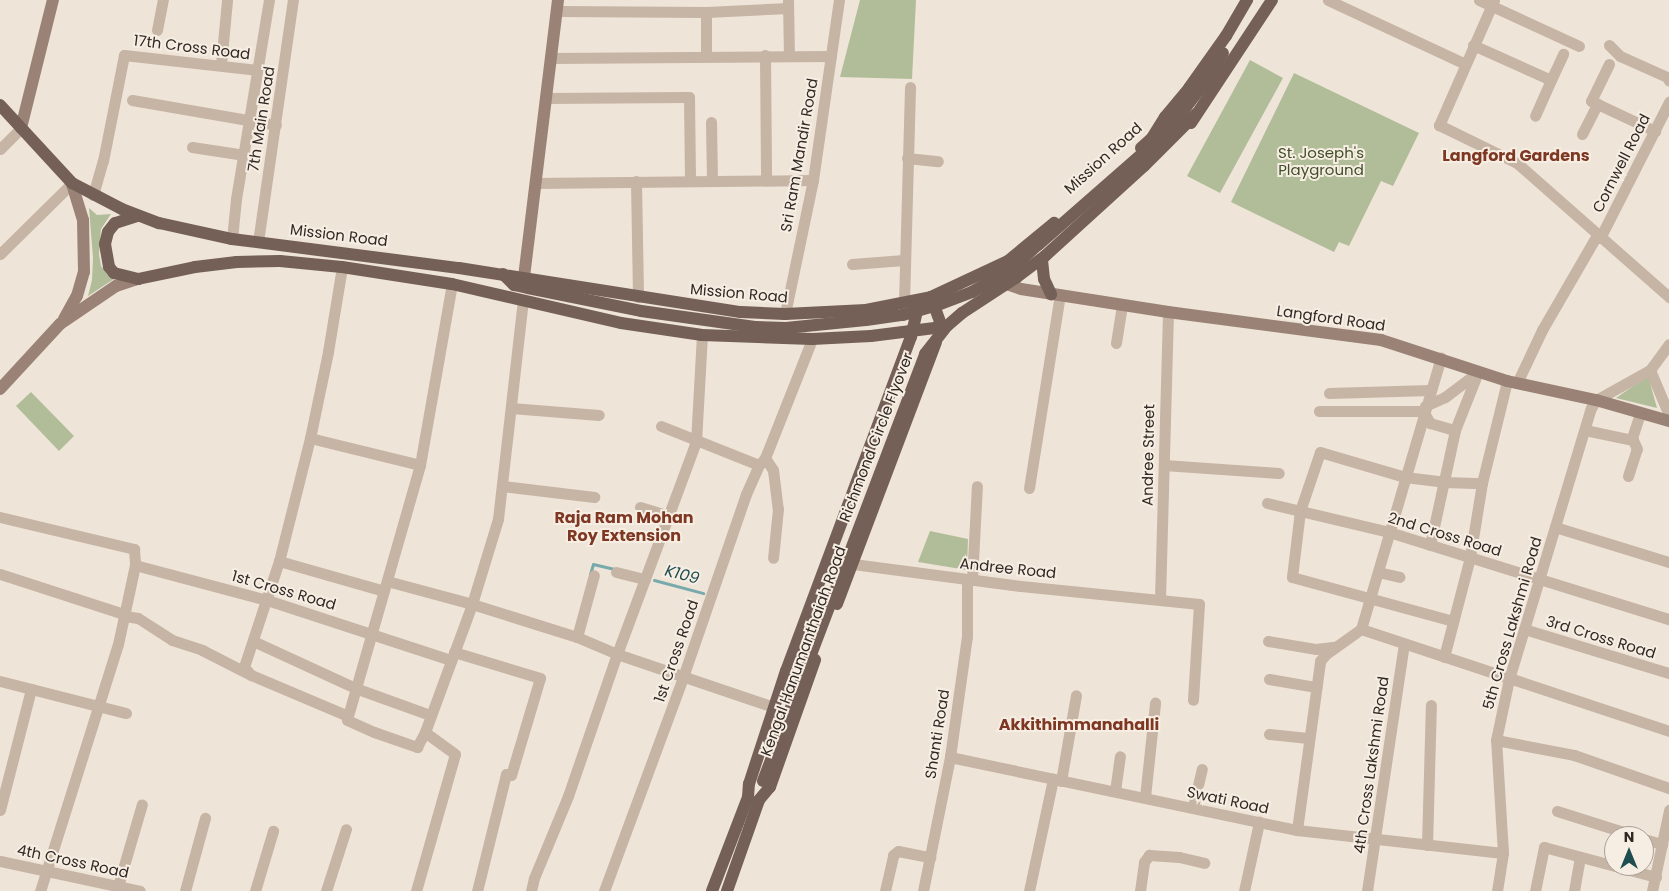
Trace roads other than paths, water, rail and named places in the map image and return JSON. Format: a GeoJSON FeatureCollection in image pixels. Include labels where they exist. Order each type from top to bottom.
{"type":"FeatureCollection","features":[{"type":"Feature","properties":{"kind":"main road","name":"Mission Road"},"geometry":{"type":"LineString","coordinates":[[137,216],[115,223],[108,232],[105,244],[109,267],[114,273],[138,279],[195,267],[237,262],[280,261],[342,267],[452,284],[638,297],[741,312],[785,314],[866,310],[904,303],[925,298],[1008,261],[1102,184],[1152,138],[1165,117],[1189,88],[1226,36],[1247,0]]}},
{"type":"Feature","properties":{"kind":"main road","name":"Richmond Circle Flyover"},"geometry":{"type":"LineString","coordinates":[[503,274],[514,285],[525,288],[641,311],[755,328],[786,328],[903,315],[972,292],[1011,269],[1168,131],[1208,78],[1253,0]]}},
{"type":"Feature","properties":{"kind":"main road","name":"Richmond Circle Flyover"},"geometry":{"type":"LineString","coordinates":[[759,780],[925,354],[952,322],[1044,256],[1175,136],[1196,114],[1217,82],[1264,0]]}},
{"type":"Feature","properties":{"kind":"main road"},"geometry":{"type":"LineString","coordinates":[[925,298],[942,327],[1011,286],[1042,260],[1180,139],[1236,58],[1272,0]]}},
{"type":"Feature","properties":{"kind":"main road","name":"Mission Road"},"geometry":{"type":"LineString","coordinates":[[0,105],[72,183],[137,216],[232,239],[503,274]]}},
{"type":"Feature","properties":{"kind":"main road"},"geometry":{"type":"LineString","coordinates":[[1042,260],[1044,280],[1056,294]]}},
{"type":"Feature","properties":{"kind":"main road","name":"Mission Road"},"geometry":{"type":"LineString","coordinates":[[525,288],[621,323],[702,335],[812,339],[913,332],[942,327]]}},
{"type":"Feature","properties":{"kind":"main road","name":"Richmond Circle Flyover"},"geometry":{"type":"LineString","coordinates":[[753,798],[914,362],[925,341],[972,292]]}},
{"type":"Feature","properties":{"kind":"main road","name":"Kengal Hanumanthaiah Road"},"geometry":{"type":"LineString","coordinates":[[727,891],[753,798],[749,784],[774,707],[925,298]]}},
{"type":"Feature","properties":{"kind":"main road","name":"Kengal Hanumanthaiah Road"},"geometry":{"type":"LineString","coordinates":[[712,891],[753,798],[770,787],[826,629],[853,564],[942,327]]}},
{"type":"Feature","properties":{"kind":"street"},"geometry":{"type":"LineString","coordinates":[[0,131],[4,145],[21,128],[53,0]]}},
{"type":"Feature","properties":{"kind":"street"},"geometry":{"type":"LineString","coordinates":[[157,30],[163,0]]}},
{"type":"Feature","properties":{"kind":"street"},"geometry":{"type":"LineString","coordinates":[[221,64],[227,0]]}},
{"type":"Feature","properties":{"kind":"street"},"geometry":{"type":"LineString","coordinates":[[232,239],[269,0]]}},
{"type":"Feature","properties":{"kind":"street","name":"Sri Ram Mandir Road"},"geometry":{"type":"LineString","coordinates":[[785,314],[812,180],[839,0]]}},
{"type":"Feature","properties":{"kind":"street"},"geometry":{"type":"LineString","coordinates":[[1328,0],[1465,64]]}},
{"type":"Feature","properties":{"kind":"street"},"geometry":{"type":"LineString","coordinates":[[1479,0],[1492,3],[1579,46]]}},
{"type":"Feature","properties":{"kind":"street","name":"7th Main Road"},"geometry":{"type":"LineString","coordinates":[[258,242],[276,125],[289,1]]}},
{"type":"Feature","properties":{"kind":"street"},"geometry":{"type":"LineString","coordinates":[[1492,3],[1439,125],[1517,163],[1598,237],[1669,297]]}},
{"type":"Feature","properties":{"kind":"street"},"geometry":{"type":"LineString","coordinates":[[452,284],[420,465],[347,720],[417,747],[425,732],[472,604],[498,519],[525,288],[535,183],[558,6],[706,12],[788,4],[789,56]]}},
{"type":"Feature","properties":{"kind":"street"},"geometry":{"type":"LineString","coordinates":[[706,12],[706,56]]}},
{"type":"Feature","properties":{"kind":"street"},"geometry":{"type":"LineString","coordinates":[[1473,45],[1551,80]]}},
{"type":"Feature","properties":{"kind":"street"},"geometry":{"type":"LineString","coordinates":[[1609,45],[1620,56],[1666,77],[1669,81]]}},
{"type":"Feature","properties":{"kind":"street"},"geometry":{"type":"LineString","coordinates":[[1535,116],[1563,54]]}},
{"type":"Feature","properties":{"kind":"street","name":"17th Cross Road"},"geometry":{"type":"LineString","coordinates":[[93,195],[103,161],[124,55],[187,64],[221,64],[257,70]]}},
{"type":"Feature","properties":{"kind":"street"},"geometry":{"type":"LineString","coordinates":[[765,55],[766,180]]}},
{"type":"Feature","properties":{"kind":"street"},"geometry":{"type":"LineString","coordinates":[[551,58],[831,56]]}},
{"type":"Feature","properties":{"kind":"street"},"geometry":{"type":"LineString","coordinates":[[1609,64],[1591,101],[1655,131]]}},
{"type":"Feature","properties":{"kind":"street"},"geometry":{"type":"LineString","coordinates":[[904,303],[910,87]]}},
{"type":"Feature","properties":{"kind":"street"},"geometry":{"type":"LineString","coordinates":[[546,98],[689,97],[690,180]]}},
{"type":"Feature","properties":{"kind":"street"},"geometry":{"type":"LineString","coordinates":[[132,100],[276,125]]}},
{"type":"Feature","properties":{"kind":"street","name":"Cornwell Road"},"geometry":{"type":"LineString","coordinates":[[1444,657],[1470,557],[1482,483],[1512,382],[1598,237],[1669,102]]}},
{"type":"Feature","properties":{"kind":"street"},"geometry":{"type":"LineString","coordinates":[[1582,134],[1597,104]]}},
{"type":"Feature","properties":{"kind":"street"},"geometry":{"type":"LineString","coordinates":[[711,122],[712,180]]}},
{"type":"Feature","properties":{"kind":"street"},"geometry":{"type":"LineString","coordinates":[[192,147],[244,155]]}},
{"type":"Feature","properties":{"kind":"street"},"geometry":{"type":"LineString","coordinates":[[907,158],[938,161]]}},
{"type":"Feature","properties":{"kind":"street"},"geometry":{"type":"LineString","coordinates":[[535,183],[812,180]]}},
{"type":"Feature","properties":{"kind":"street"},"geometry":{"type":"LineString","coordinates":[[636,181],[638,297]]}},
{"type":"Feature","properties":{"kind":"street"},"geometry":{"type":"LineString","coordinates":[[0,254],[72,183],[84,220],[84,272],[77,296],[60,324],[0,388]]}},
{"type":"Feature","properties":{"kind":"street"},"geometry":{"type":"LineString","coordinates":[[852,264],[904,260]]}},
{"type":"Feature","properties":{"kind":"street"},"geometry":{"type":"LineString","coordinates":[[250,675],[244,667],[279,561],[310,438],[328,352],[342,267]]}},
{"type":"Feature","properties":{"kind":"street","name":"Langford Road"},"geometry":{"type":"LineString","coordinates":[[979,274],[1011,286],[1122,305],[1381,340],[1512,382],[1596,400],[1669,421]]}},
{"type":"Feature","properties":{"kind":"street"},"geometry":{"type":"LineString","coordinates":[[60,324],[116,286],[138,279]]}},
{"type":"Feature","properties":{"kind":"street"},"geometry":{"type":"LineString","coordinates":[[1029,488],[1056,294]]}},
{"type":"Feature","properties":{"kind":"street"},"geometry":{"type":"LineString","coordinates":[[1116,343],[1122,305]]}},
{"type":"Feature","properties":{"kind":"street","name":"Andree Street"},"geometry":{"type":"LineString","coordinates":[[1160,599],[1168,312]]}},
{"type":"Feature","properties":{"kind":"street"},"geometry":{"type":"LineString","coordinates":[[531,891],[534,878],[568,796],[617,654],[696,442],[702,335]]}},
{"type":"Feature","properties":{"kind":"street","name":"1st Cross Road"},"geometry":{"type":"LineString","coordinates":[[604,891],[683,676],[746,494],[762,461],[812,339]]}},
{"type":"Feature","properties":{"kind":"street"},"geometry":{"type":"LineString","coordinates":[[1596,400],[1650,370],[1669,344]]}},
{"type":"Feature","properties":{"kind":"street"},"geometry":{"type":"LineString","coordinates":[[1297,830],[1308,738],[1320,662],[1334,647],[1361,629],[1424,409],[1441,358]]}},
{"type":"Feature","properties":{"kind":"street"},"geometry":{"type":"LineString","coordinates":[[1650,370],[1669,415]]}},
{"type":"Feature","properties":{"kind":"street"},"geometry":{"type":"LineString","coordinates":[[1319,411],[1424,409],[1445,397],[1478,372]]}},
{"type":"Feature","properties":{"kind":"street"},"geometry":{"type":"LineString","coordinates":[[1430,545],[1455,430],[1478,372]]}},
{"type":"Feature","properties":{"kind":"street"},"geometry":{"type":"LineString","coordinates":[[1329,393],[1430,390]]}},
{"type":"Feature","properties":{"kind":"street","name":"5th Cross Lakshmi Road"},"geometry":{"type":"LineString","coordinates":[[1497,891],[1502,853],[1496,740],[1509,679],[1591,408],[1596,400]]}},
{"type":"Feature","properties":{"kind":"street"},"geometry":{"type":"LineString","coordinates":[[511,408],[599,415]]}},
{"type":"Feature","properties":{"kind":"street"},"geometry":{"type":"LineString","coordinates":[[1424,409],[1430,423],[1455,430]]}},
{"type":"Feature","properties":{"kind":"street"},"geometry":{"type":"LineString","coordinates":[[1628,476],[1637,449],[1632,440],[1640,413]]}},
{"type":"Feature","properties":{"kind":"street"},"geometry":{"type":"LineString","coordinates":[[661,426],[696,442],[762,461],[773,470],[778,509],[773,558]]}},
{"type":"Feature","properties":{"kind":"street"},"geometry":{"type":"LineString","coordinates":[[1585,430],[1632,440]]}},
{"type":"Feature","properties":{"kind":"street"},"geometry":{"type":"LineString","coordinates":[[310,438],[420,465]]}},
{"type":"Feature","properties":{"kind":"street"},"geometry":{"type":"LineString","coordinates":[[1453,621],[1292,577],[1300,511],[1320,452],[1405,477],[1444,482],[1482,483]]}},
{"type":"Feature","properties":{"kind":"street"},"geometry":{"type":"LineString","coordinates":[[1164,465],[1279,473]]}},
{"type":"Feature","properties":{"kind":"street"},"geometry":{"type":"LineString","coordinates":[[502,486],[594,497]]}},
{"type":"Feature","properties":{"kind":"street","name":"Shanti Road"},"geometry":{"type":"LineString","coordinates":[[923,891],[950,757],[967,636],[969,580],[977,486]]}},
{"type":"Feature","properties":{"kind":"street","name":"2nd Cross Road"},"geometry":{"type":"LineString","coordinates":[[1267,503],[1389,532],[1669,619]]}},
{"type":"Feature","properties":{"kind":"street"},"geometry":{"type":"LineString","coordinates":[[640,507],[668,516]]}},
{"type":"Feature","properties":{"kind":"street"},"geometry":{"type":"LineString","coordinates":[[0,517],[134,549],[135,565],[100,705],[40,891]]}},
{"type":"Feature","properties":{"kind":"street"},"geometry":{"type":"LineString","coordinates":[[1555,527],[1669,562]]}},
{"type":"Feature","properties":{"kind":"street"},"geometry":{"type":"LineString","coordinates":[[279,561],[472,604],[577,637],[617,654],[774,707]]}},
{"type":"Feature","properties":{"kind":"street","name":"Andree Road"},"geometry":{"type":"LineString","coordinates":[[853,564],[969,580],[1199,604],[1193,700]]}},
{"type":"Feature","properties":{"kind":"street","name":"1st Cross Road"},"geometry":{"type":"LineString","coordinates":[[135,565],[267,600],[453,656],[540,678],[511,775],[506,774],[477,891]]}},
{"type":"Feature","properties":{"kind":"street"},"geometry":{"type":"LineString","coordinates":[[616,572],[645,579]]}},
{"type":"Feature","properties":{"kind":"street"},"geometry":{"type":"LineString","coordinates":[[1378,572],[1399,577]]}},
{"type":"Feature","properties":{"kind":"street"},"geometry":{"type":"LineString","coordinates":[[0,574],[138,618],[172,640],[202,650],[250,675],[348,716]]}},
{"type":"Feature","properties":{"kind":"street"},"geometry":{"type":"LineString","coordinates":[[577,637],[594,575]]}},
{"type":"Feature","properties":{"kind":"street"},"geometry":{"type":"LineString","coordinates":[[1361,629],[1669,731]]}},
{"type":"Feature","properties":{"kind":"street","name":"3rd Cross Road"},"geometry":{"type":"LineString","coordinates":[[1524,629],[1669,673]]}},
{"type":"Feature","properties":{"kind":"street"},"geometry":{"type":"LineString","coordinates":[[253,641],[355,688],[430,715]]}},
{"type":"Feature","properties":{"kind":"street"},"geometry":{"type":"LineString","coordinates":[[1268,641],[1316,649],[1334,647]]}},
{"type":"Feature","properties":{"kind":"street","name":"4th Cross Lakshmi Road"},"geometry":{"type":"LineString","coordinates":[[1367,891],[1404,644]]}},
{"type":"Feature","properties":{"kind":"street"},"geometry":{"type":"LineString","coordinates":[[1269,679],[1316,687]]}},
{"type":"Feature","properties":{"kind":"street"},"geometry":{"type":"LineString","coordinates":[[0,681],[126,713]]}},
{"type":"Feature","properties":{"kind":"street"},"geometry":{"type":"LineString","coordinates":[[0,810],[31,689]]}},
{"type":"Feature","properties":{"kind":"street"},"geometry":{"type":"LineString","coordinates":[[1029,891],[1076,695]]}},
{"type":"Feature","properties":{"kind":"street"},"geometry":{"type":"LineString","coordinates":[[1145,797],[1155,702]]}},
{"type":"Feature","properties":{"kind":"street"},"geometry":{"type":"LineString","coordinates":[[1427,845],[1431,706]]}},
{"type":"Feature","properties":{"kind":"street"},"geometry":{"type":"LineString","coordinates":[[416,891],[455,754],[425,732]]}},
{"type":"Feature","properties":{"kind":"street"},"geometry":{"type":"LineString","coordinates":[[1269,734],[1308,738]]}},
{"type":"Feature","properties":{"kind":"street"},"geometry":{"type":"LineString","coordinates":[[1496,740],[1574,755],[1669,788]]}},
{"type":"Feature","properties":{"kind":"street"},"geometry":{"type":"LineString","coordinates":[[1115,791],[1120,756]]}},
{"type":"Feature","properties":{"kind":"street","name":"Swati Road"},"geometry":{"type":"LineString","coordinates":[[950,757],[1297,830],[1502,853]]}},
{"type":"Feature","properties":{"kind":"street"},"geometry":{"type":"LineString","coordinates":[[1193,807],[1202,769]]}},
{"type":"Feature","properties":{"kind":"street"},"geometry":{"type":"LineString","coordinates":[[118,886],[142,804]]}},
{"type":"Feature","properties":{"kind":"street"},"geometry":{"type":"LineString","coordinates":[[1557,810],[1606,826]]}},
{"type":"Feature","properties":{"kind":"street"},"geometry":{"type":"LineString","coordinates":[[1652,891],[1665,847],[1669,810]]}},
{"type":"Feature","properties":{"kind":"street"},"geometry":{"type":"LineString","coordinates":[[185,891],[205,818]]}},
{"type":"Feature","properties":{"kind":"street"},"geometry":{"type":"LineString","coordinates":[[1244,891],[1259,822]]}},
{"type":"Feature","properties":{"kind":"street"},"geometry":{"type":"LineString","coordinates":[[326,891],[346,829]]}},
{"type":"Feature","properties":{"kind":"street"},"geometry":{"type":"LineString","coordinates":[[255,891],[274,831]]}},
{"type":"Feature","properties":{"kind":"street"},"geometry":{"type":"LineString","coordinates":[[1535,891],[1544,847],[1580,858],[1656,876]]}},
{"type":"Feature","properties":{"kind":"street"},"geometry":{"type":"LineString","coordinates":[[885,891],[893,855],[898,851],[930,857]]}},
{"type":"Feature","properties":{"kind":"street"},"geometry":{"type":"LineString","coordinates":[[1140,891],[1144,862],[1150,855],[1179,857],[1204,863]]}},
{"type":"Feature","properties":{"kind":"street"},"geometry":{"type":"LineString","coordinates":[[1574,891],[1580,858]]}},
{"type":"Feature","properties":{"kind":"street","name":"4th Cross Road"},"geometry":{"type":"LineString","coordinates":[[0,861],[140,891]]}},
{"type":"Feature","properties":{"kind":"waterway","name":"K109"},"geometry":{"type":"LineString","coordinates":[[590,574],[593,564],[615,569]]}},
{"type":"Feature","properties":{"kind":"waterway","name":"K109"},"geometry":{"type":"LineString","coordinates":[[654,580],[703,593]]}},
{"type":"Feature","properties":{"kind":"district","name":"Langford Gardens"},"geometry":{"type":"Point","coordinates":[1516,156]}},
{"type":"Feature","properties":{"kind":"district","name":"Raja Ram Mohan Roy Extension"},"geometry":{"type":"Point","coordinates":[624,527]}},
{"type":"Feature","properties":{"kind":"district","name":"Akkithimmanahalli"},"geometry":{"type":"Point","coordinates":[1079,725]}},
{"type":"Feature","properties":{"kind":"park label","name":"St. Joseph's Playground"},"geometry":{"type":"Point","coordinates":[1321,160]}}]}
